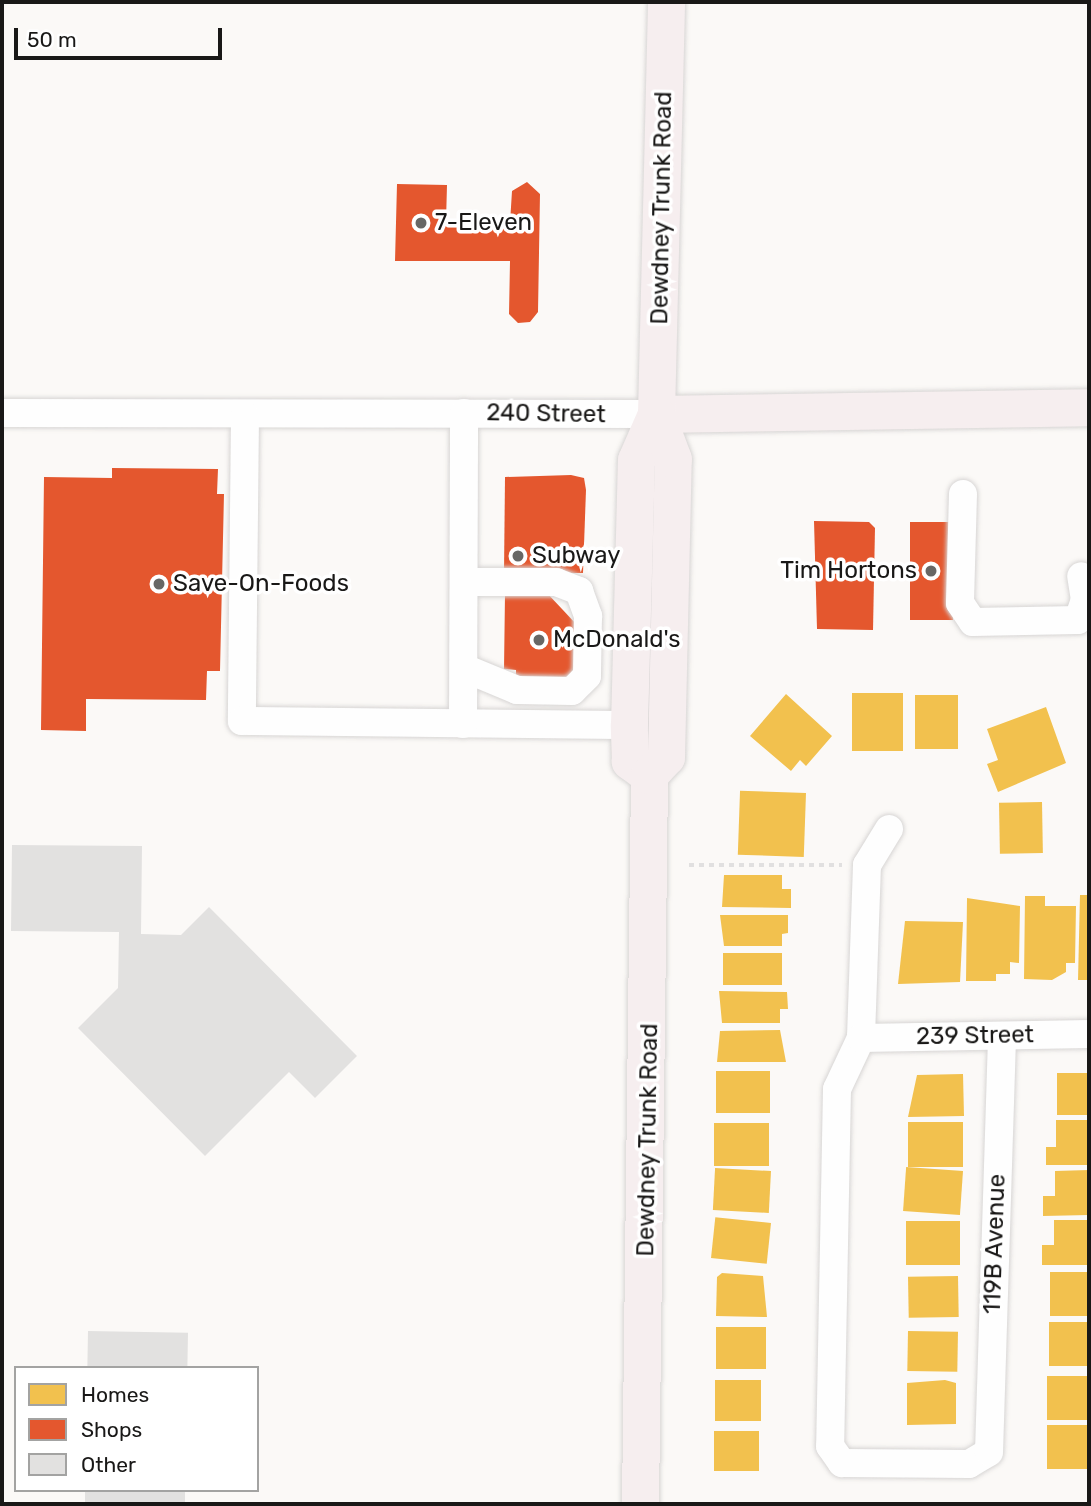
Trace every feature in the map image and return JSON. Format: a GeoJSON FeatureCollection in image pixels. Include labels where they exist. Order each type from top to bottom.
{"type":"FeatureCollection","features":[{"type":"Feature","properties":{"kind":"main road","name":"Dewdney Trunk Road"},"geometry":{"type":"LineString","coordinates":[[640,1504],[649,775],[666,757],[673,459],[656,414],[666,2]]}},
{"type":"Feature","properties":{"kind":"main road","name":"240 Street"},"geometry":{"type":"LineString","coordinates":[[656,414],[1089,407]]}},
{"type":"Feature","properties":{"kind":"main road","name":"Dewdney Trunk Road"},"geometry":{"type":"LineString","coordinates":[[649,775],[630,761],[629,725],[636,460],[656,414]]}},
{"type":"Feature","properties":{"kind":"street","name":"240 Street"},"geometry":{"type":"LineString","coordinates":[[2,413],[245,416],[656,414]]}},
{"type":"Feature","properties":{"kind":"street"},"geometry":{"type":"LineString","coordinates":[[463,724],[464,413]]}},
{"type":"Feature","properties":{"kind":"street"},"geometry":{"type":"LineString","coordinates":[[245,416],[242,721],[629,725]]}},
{"type":"Feature","properties":{"kind":"street"},"geometry":{"type":"LineString","coordinates":[[963,494],[960,603],[973,622],[1078,620],[1085,600],[1081,576]]}},
{"type":"Feature","properties":{"kind":"street"},"geometry":{"type":"LineString","coordinates":[[464,582],[556,582],[579,591],[588,616],[587,676],[572,691],[517,690],[464,668]]}},
{"type":"Feature","properties":{"kind":"street"},"geometry":{"type":"LineString","coordinates":[[861,1038],[867,865],[889,829]]}},
{"type":"Feature","properties":{"kind":"street","name":"239 Street"},"geometry":{"type":"LineString","coordinates":[[861,1038],[1089,1034]]}},
{"type":"Feature","properties":{"kind":"street","name":"119B Avenue"},"geometry":{"type":"LineString","coordinates":[[861,1038],[836,1089],[830,1446],[842,1463],[969,1464],[989,1452],[1002,1036]]}},
{"type":"Feature","properties":{"kind":"path"},"geometry":{"type":"LineString","coordinates":[[689,864],[867,865]]}},
{"type":"Feature","properties":{"kind":"building: Homes"},"geometry":{"type":"Polygon","coordinates":[[[852,693],[903,693],[903,751],[852,751],[852,693]]]}},
{"type":"Feature","properties":{"kind":"building: Homes"},"geometry":{"type":"Polygon","coordinates":[[[786,694],[832,736],[806,766],[800,760],[791,771],[750,736],[786,694]]]}},
{"type":"Feature","properties":{"kind":"building: Homes"},"geometry":{"type":"Polygon","coordinates":[[[915,695],[958,695],[958,749],[915,749],[915,695]]]}},
{"type":"Feature","properties":{"kind":"building: Homes"},"geometry":{"type":"Polygon","coordinates":[[[1046,707],[1066,763],[998,792],[987,764],[998,760],[987,729],[1046,707]]]}},
{"type":"Feature","properties":{"kind":"building: Homes"},"geometry":{"type":"Polygon","coordinates":[[[740,791],[806,793],[804,857],[738,855],[740,791]]]}},
{"type":"Feature","properties":{"kind":"building: Homes"},"geometry":{"type":"Polygon","coordinates":[[[1042,802],[1043,853],[1000,854],[999,803],[1042,802]]]}},
{"type":"Feature","properties":{"kind":"building: Homes"},"geometry":{"type":"Polygon","coordinates":[[[724,875],[782,875],[782,889],[791,889],[791,908],[722,907],[724,875]]]}},
{"type":"Feature","properties":{"kind":"building: Homes"},"geometry":{"type":"Polygon","coordinates":[[[1080,895],[1089,895],[1089,980],[1078,980],[1080,895]]]}},
{"type":"Feature","properties":{"kind":"building: Homes"},"geometry":{"type":"Polygon","coordinates":[[[1025,896],[1045,896],[1045,906],[1076,906],[1075,963],[1066,963],[1066,972],[1052,980],[1024,979],[1025,896]]]}},
{"type":"Feature","properties":{"kind":"building: Homes"},"geometry":{"type":"Polygon","coordinates":[[[967,898],[1020,906],[1019,963],[1010,962],[1010,974],[996,974],[996,981],[966,981],[967,898]]]}},
{"type":"Feature","properties":{"kind":"building: Homes"},"geometry":{"type":"Polygon","coordinates":[[[720,915],[788,915],[788,933],[782,934],[782,946],[724,946],[720,915]]]}},
{"type":"Feature","properties":{"kind":"building: Homes"},"geometry":{"type":"Polygon","coordinates":[[[905,921],[963,922],[960,982],[898,984],[905,921]]]}},
{"type":"Feature","properties":{"kind":"building: Homes"},"geometry":{"type":"Polygon","coordinates":[[[723,953],[782,953],[782,985],[723,985],[723,953]]]}},
{"type":"Feature","properties":{"kind":"building: Homes"},"geometry":{"type":"Polygon","coordinates":[[[719,991],[787,992],[788,1009],[780,1009],[780,1023],[722,1023],[719,991]]]}},
{"type":"Feature","properties":{"kind":"building: Homes"},"geometry":{"type":"Polygon","coordinates":[[[780,1030],[786,1062],[717,1062],[720,1031],[780,1030]]]}},
{"type":"Feature","properties":{"kind":"building: Homes"},"geometry":{"type":"Polygon","coordinates":[[[716,1071],[770,1071],[770,1113],[716,1113],[716,1071]]]}},
{"type":"Feature","properties":{"kind":"building: Homes"},"geometry":{"type":"Polygon","coordinates":[[[1057,1073],[1089,1073],[1089,1115],[1057,1115],[1057,1073]]]}},
{"type":"Feature","properties":{"kind":"building: Homes"},"geometry":{"type":"Polygon","coordinates":[[[963,1074],[964,1116],[908,1117],[917,1075],[963,1074]]]}},
{"type":"Feature","properties":{"kind":"building: Homes"},"geometry":{"type":"Polygon","coordinates":[[[1056,1120],[1089,1120],[1089,1165],[1046,1165],[1046,1147],[1056,1147],[1056,1120]]]}},
{"type":"Feature","properties":{"kind":"building: Homes"},"geometry":{"type":"Polygon","coordinates":[[[908,1122],[963,1122],[963,1167],[908,1167],[908,1122]]]}},
{"type":"Feature","properties":{"kind":"building: Homes"},"geometry":{"type":"Polygon","coordinates":[[[714,1123],[769,1123],[769,1166],[714,1166],[714,1123]]]}},
{"type":"Feature","properties":{"kind":"building: Homes"},"geometry":{"type":"Polygon","coordinates":[[[906,1167],[963,1171],[960,1215],[903,1211],[906,1167]]]}},
{"type":"Feature","properties":{"kind":"building: Homes"},"geometry":{"type":"Polygon","coordinates":[[[715,1168],[771,1171],[769,1213],[713,1210],[715,1168]]]}},
{"type":"Feature","properties":{"kind":"building: Homes"},"geometry":{"type":"Polygon","coordinates":[[[1089,1170],[1089,1215],[1043,1216],[1043,1196],[1055,1196],[1055,1171],[1089,1170]]]}},
{"type":"Feature","properties":{"kind":"building: Homes"},"geometry":{"type":"Polygon","coordinates":[[[715,1217],[771,1223],[767,1264],[711,1258],[715,1217]]]}},
{"type":"Feature","properties":{"kind":"building: Homes"},"geometry":{"type":"Polygon","coordinates":[[[1054,1220],[1089,1220],[1089,1265],[1042,1265],[1042,1245],[1054,1245],[1054,1220]]]}},
{"type":"Feature","properties":{"kind":"building: Homes"},"geometry":{"type":"Polygon","coordinates":[[[906,1221],[960,1221],[960,1265],[906,1265],[906,1221]]]}},
{"type":"Feature","properties":{"kind":"building: Homes"},"geometry":{"type":"Polygon","coordinates":[[[1050,1272],[1089,1272],[1089,1316],[1050,1316],[1050,1272]]]}},
{"type":"Feature","properties":{"kind":"building: Homes"},"geometry":{"type":"Polygon","coordinates":[[[722,1273],[763,1276],[767,1317],[716,1316],[717,1277],[722,1273]]]}},
{"type":"Feature","properties":{"kind":"building: Homes"},"geometry":{"type":"Polygon","coordinates":[[[958,1276],[959,1317],[909,1318],[908,1277],[958,1276]]]}},
{"type":"Feature","properties":{"kind":"building: Homes"},"geometry":{"type":"Polygon","coordinates":[[[1049,1322],[1089,1322],[1089,1366],[1049,1366],[1049,1322]]]}},
{"type":"Feature","properties":{"kind":"building: Homes"},"geometry":{"type":"Polygon","coordinates":[[[716,1327],[766,1327],[766,1369],[716,1369],[716,1327]]]}},
{"type":"Feature","properties":{"kind":"building: Homes"},"geometry":{"type":"Polygon","coordinates":[[[908,1331],[958,1332],[957,1372],[907,1371],[908,1331]]]}},
{"type":"Feature","properties":{"kind":"building: Homes"},"geometry":{"type":"Polygon","coordinates":[[[1047,1376],[1089,1376],[1089,1420],[1047,1420],[1047,1376]]]}},
{"type":"Feature","properties":{"kind":"building: Homes"},"geometry":{"type":"Polygon","coordinates":[[[715,1380],[761,1380],[761,1421],[715,1421],[715,1380]]]}},
{"type":"Feature","properties":{"kind":"building: Homes"},"geometry":{"type":"Polygon","coordinates":[[[945,1380],[956,1383],[956,1424],[907,1425],[907,1383],[945,1380]]]}},
{"type":"Feature","properties":{"kind":"building: Homes"},"geometry":{"type":"Polygon","coordinates":[[[1047,1425],[1089,1425],[1089,1469],[1047,1469],[1047,1425]]]}},
{"type":"Feature","properties":{"kind":"building: Homes"},"geometry":{"type":"Polygon","coordinates":[[[714,1431],[759,1431],[759,1471],[714,1471],[714,1431]]]}},
{"type":"Feature","properties":{"kind":"building: Shops"},"geometry":{"type":"Polygon","coordinates":[[[527,182],[540,194],[538,312],[530,322],[518,323],[509,314],[510,261],[395,261],[397,184],[447,185],[446,222],[510,223],[512,191],[527,182]]]}},
{"type":"Feature","properties":{"kind":"building: Shops"},"geometry":{"type":"Polygon","coordinates":[[[112,468],[218,469],[217,494],[224,494],[220,671],[207,671],[206,700],[86,699],[86,731],[41,730],[44,477],[112,478],[112,468]]]}},
{"type":"Feature","properties":{"kind":"building: Shops"},"geometry":{"type":"Polygon","coordinates":[[[571,475],[584,478],[586,490],[583,573],[504,573],[505,477],[571,475]]]}},
{"type":"Feature","properties":{"kind":"building: Shops"},"geometry":{"type":"Polygon","coordinates":[[[814,521],[869,522],[875,528],[873,630],[817,629],[814,521]]]}},
{"type":"Feature","properties":{"kind":"building: Shops"},"geometry":{"type":"Polygon","coordinates":[[[910,522],[953,522],[953,620],[910,620],[910,522]]]}},
{"type":"Feature","properties":{"kind":"building: Shops"},"geometry":{"type":"Polygon","coordinates":[[[547,593],[577,625],[577,675],[516,686],[516,670],[504,669],[505,594],[547,593]]]}},
{"type":"Feature","properties":{"kind":"building: Other"},"geometry":{"type":"Polygon","coordinates":[[[12,845],[142,846],[141,934],[181,935],[209,907],[357,1056],[315,1098],[289,1072],[205,1156],[78,1028],[118,988],[119,932],[11,931],[12,845]]]}},
{"type":"Feature","properties":{"kind":"building: Other"},"geometry":{"type":"Polygon","coordinates":[[[88,1331],[188,1333],[187,1366],[87,1366],[88,1331]]]}},
{"type":"Feature","properties":{"kind":"building: Other"},"geometry":{"type":"Polygon","coordinates":[[[85,1492],[185,1492],[185,1504],[85,1504],[85,1492]]]}},
{"type":"Feature","properties":{"kind":"place","name":"7-Eleven"},"geometry":{"type":"Point","coordinates":[421,223]}},
{"type":"Feature","properties":{"kind":"place","name":"Subway"},"geometry":{"type":"Point","coordinates":[518,556]}},
{"type":"Feature","properties":{"kind":"place","name":"Tim Hortons"},"geometry":{"type":"Point","coordinates":[931,571]}},
{"type":"Feature","properties":{"kind":"place","name":"Save-On-Foods"},"geometry":{"type":"Point","coordinates":[159,584]}},
{"type":"Feature","properties":{"kind":"place","name":"McDonald's"},"geometry":{"type":"Point","coordinates":[539,640]}}]}
